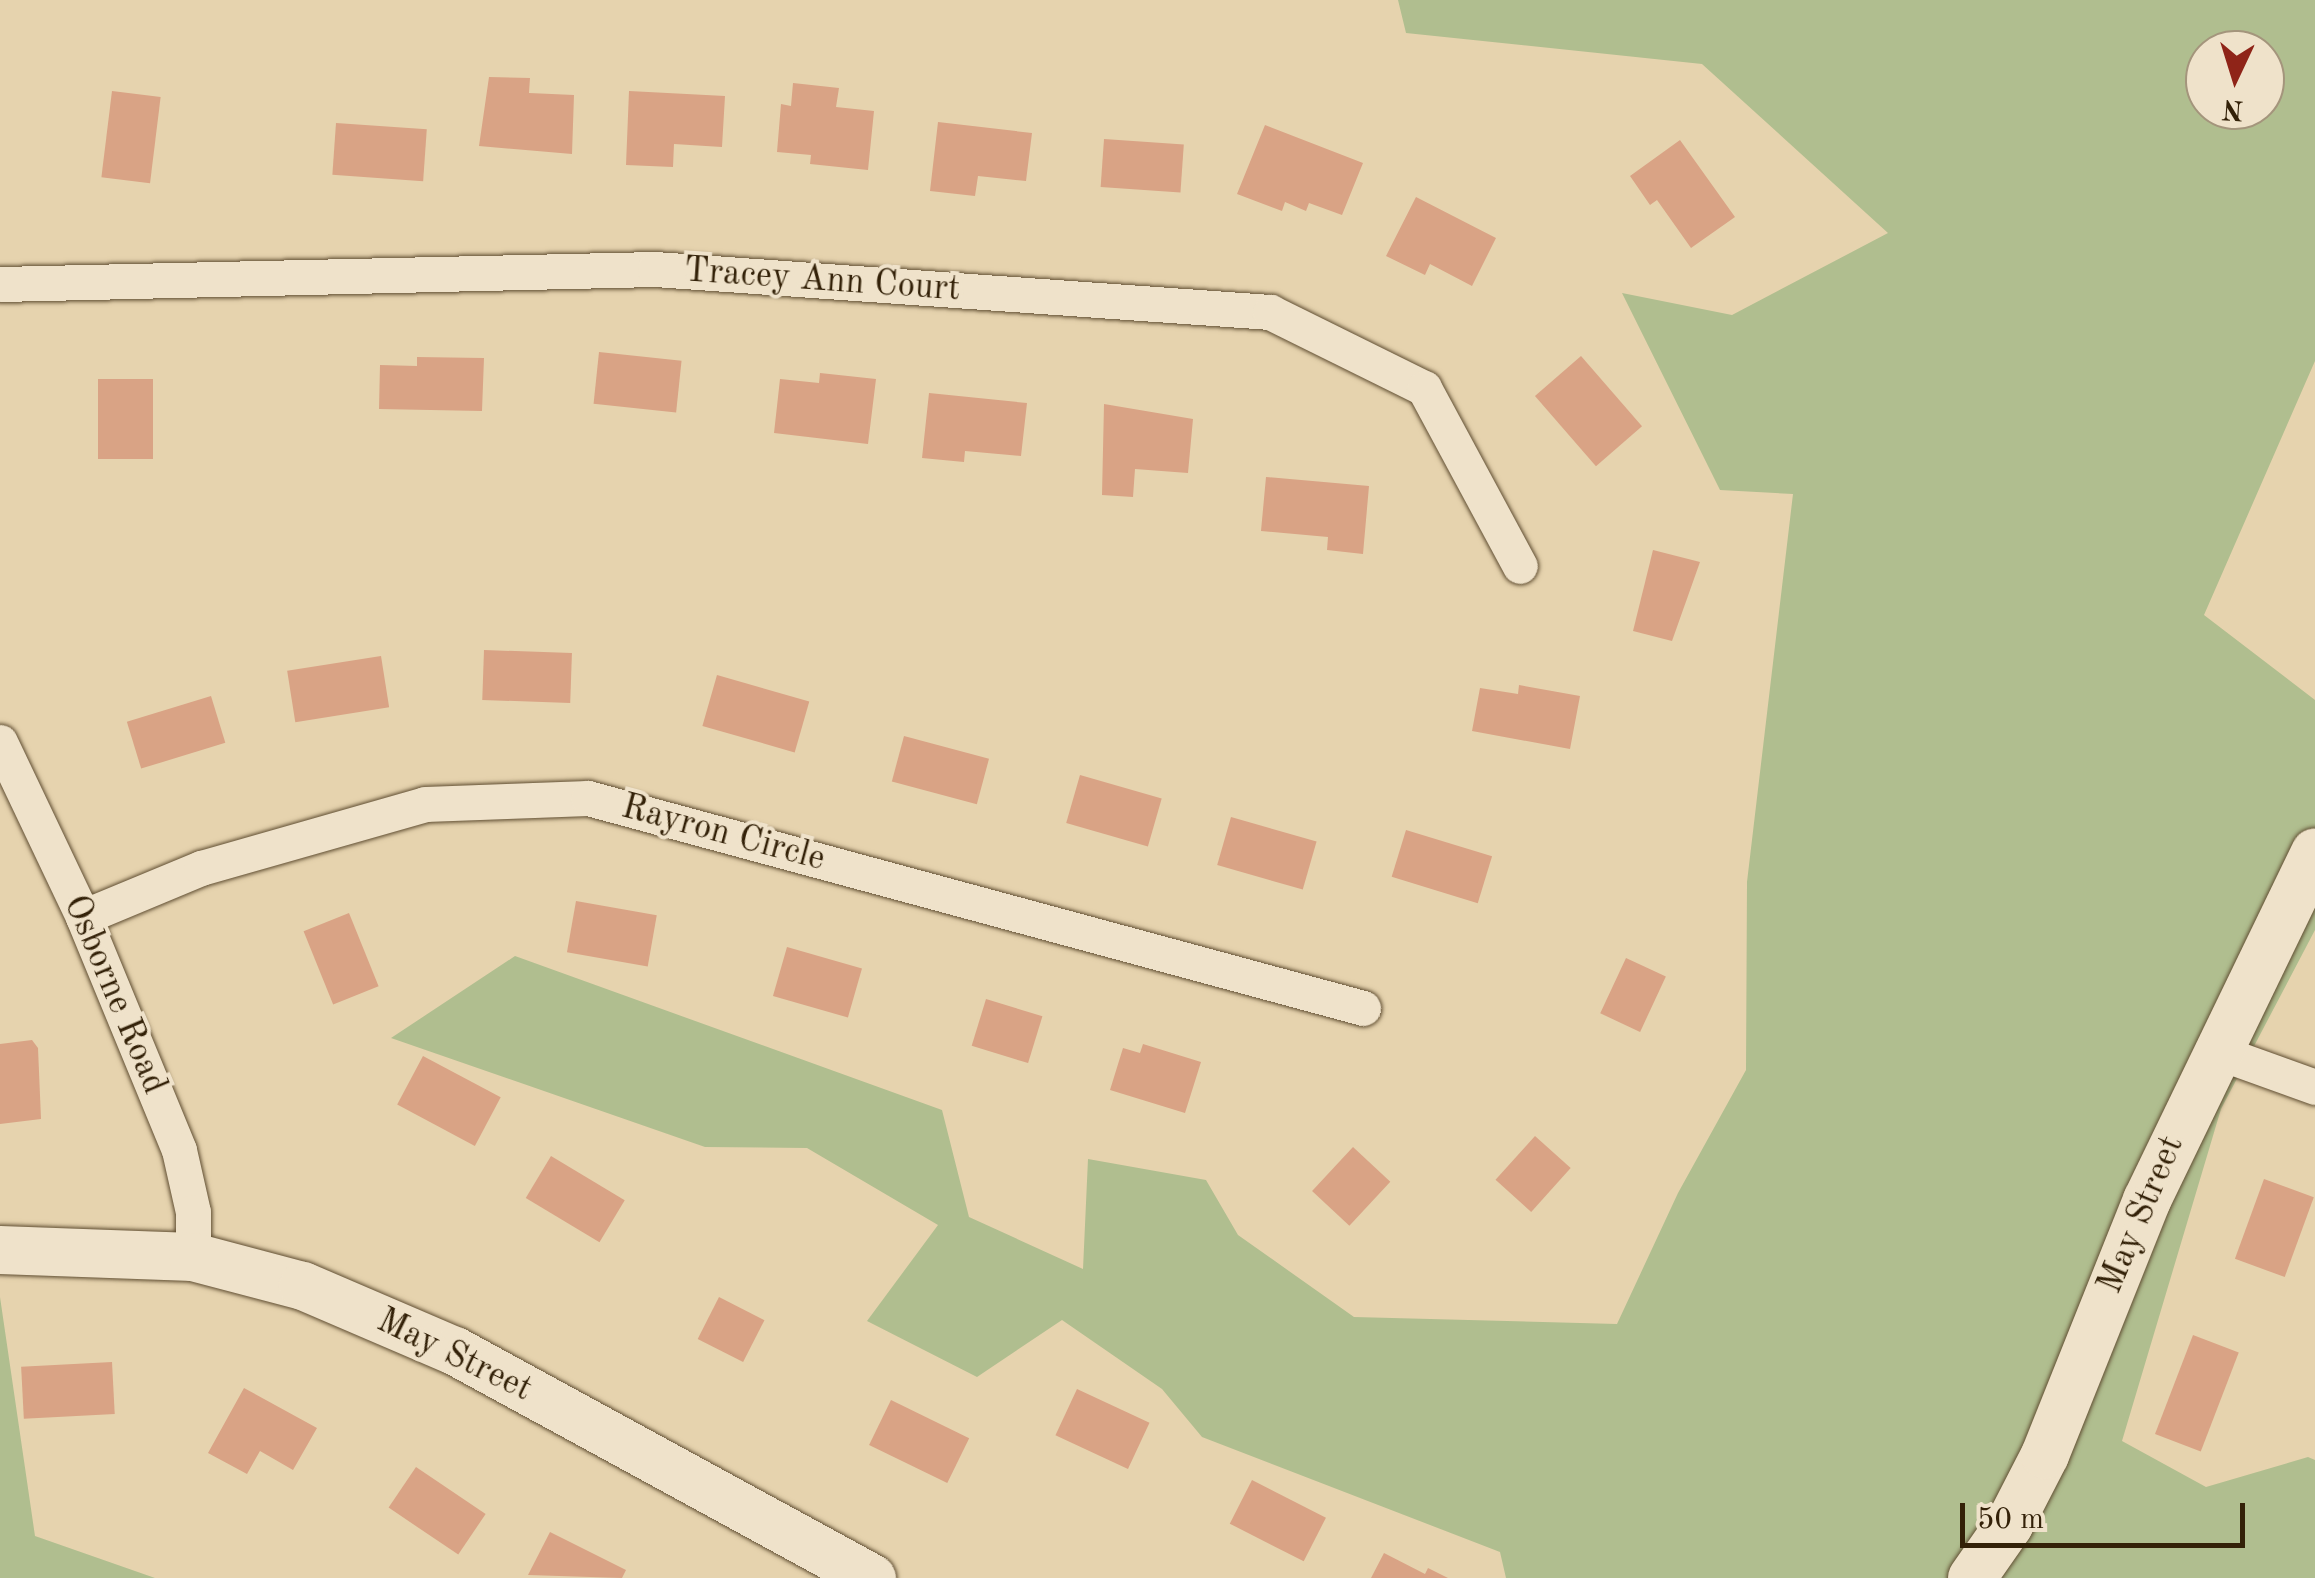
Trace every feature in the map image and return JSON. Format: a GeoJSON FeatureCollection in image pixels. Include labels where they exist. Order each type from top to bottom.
{"type":"FeatureCollection","features":[{"type":"Feature","properties":{"kind":"street","name":"Tracey Ann Court"},"geometry":{"type":"LineString","coordinates":[[0,284],[654,269],[1270,312],[1424,388],[1520,566]]}},
{"type":"Feature","properties":{"kind":"street","name":"Osborne Road"},"geometry":{"type":"LineString","coordinates":[[0,742],[83,917],[179,1150],[193,1212],[194,1257]]}},
{"type":"Feature","properties":{"kind":"street","name":"Rayron Circle"},"geometry":{"type":"LineString","coordinates":[[83,917],[201,868],[425,804],[588,798],[1363,1008]]}},
{"type":"Feature","properties":{"kind":"street","name":"May Street"},"geometry":{"type":"LineString","coordinates":[[1972,1578],[2010,1525],[2045,1455],[2146,1200],[2215,1050],[2315,852]]}},
{"type":"Feature","properties":{"kind":"street"},"geometry":{"type":"LineString","coordinates":[[2215,1050],[2315,1087]]}},
{"type":"Feature","properties":{"kind":"street","name":"May Street"},"geometry":{"type":"LineString","coordinates":[[0,1250],[194,1257],[304,1286],[454,1351],[872,1578]]}},
{"type":"Feature","properties":{"kind":"green space"},"geometry":{"type":"Polygon","coordinates":[[[1398,0],[2315,0],[2315,361],[2204,615],[2315,700],[2315,930],[2221,1109],[2122,1441],[2206,1487],[2308,1457],[2315,1460],[2315,1578],[1506,1578],[1500,1552],[1202,1437],[1162,1389],[1062,1320],[977,1377],[867,1321],[938,1225],[807,1148],[705,1147],[391,1038],[515,956],[942,1110],[969,1217],[1083,1269],[1088,1159],[1206,1180],[1238,1235],[1354,1317],[1617,1324],[1678,1193],[1746,1070],[1747,882],[1793,494],[1720,490],[1622,293],[1732,315],[1888,233],[1702,64],[1406,33],[1398,0]]]}},
{"type":"Feature","properties":{"kind":"green space"},"geometry":{"type":"Polygon","coordinates":[[[0,1297],[35,1536],[155,1578],[0,1578],[0,1297]]]}},
{"type":"Feature","properties":{"kind":"building"},"geometry":{"type":"Polygon","coordinates":[[[489,77],[530,78],[529,93],[574,95],[572,154],[479,146],[489,77]]]}},
{"type":"Feature","properties":{"kind":"building"},"geometry":{"type":"Polygon","coordinates":[[[793,83],[839,88],[836,107],[874,111],[868,170],[810,164],[811,155],[777,152],[781,104],[791,106],[793,83]]]}},
{"type":"Feature","properties":{"kind":"building"},"geometry":{"type":"Polygon","coordinates":[[[112,91],[161,97],[150,183],[101,177],[112,91]]]}},
{"type":"Feature","properties":{"kind":"building"},"geometry":{"type":"Polygon","coordinates":[[[629,91],[725,96],[722,147],[674,144],[673,167],[626,165],[629,91]]]}},
{"type":"Feature","properties":{"kind":"building"},"geometry":{"type":"Polygon","coordinates":[[[938,122],[1032,133],[1026,181],[978,176],[975,196],[930,191],[938,122]]]}},
{"type":"Feature","properties":{"kind":"building"},"geometry":{"type":"Polygon","coordinates":[[[336,123],[427,129],[423,181],[332,175],[336,123]]]}},
{"type":"Feature","properties":{"kind":"building"},"geometry":{"type":"Polygon","coordinates":[[[1265,125],[1363,163],[1342,215],[1309,203],[1306,211],[1285,202],[1282,211],[1237,194],[1265,125]]]}},
{"type":"Feature","properties":{"kind":"building"},"geometry":{"type":"Polygon","coordinates":[[[1104,139],[1184,145],[1180,192],[1101,187],[1104,139]]]}},
{"type":"Feature","properties":{"kind":"building"},"geometry":{"type":"Polygon","coordinates":[[[1680,140],[1735,217],[1691,248],[1657,200],[1650,205],[1630,176],[1680,140]]]}},
{"type":"Feature","properties":{"kind":"building"},"geometry":{"type":"Polygon","coordinates":[[[1416,197],[1496,238],[1472,286],[1430,264],[1425,275],[1386,256],[1416,197]]]}},
{"type":"Feature","properties":{"kind":"building"},"geometry":{"type":"Polygon","coordinates":[[[599,352],[682,361],[676,412],[594,404],[599,352]]]}},
{"type":"Feature","properties":{"kind":"building"},"geometry":{"type":"Polygon","coordinates":[[[1581,356],[1642,426],[1596,466],[1535,396],[1581,356]]]}},
{"type":"Feature","properties":{"kind":"building"},"geometry":{"type":"Polygon","coordinates":[[[417,357],[484,358],[482,411],[379,409],[380,365],[417,366],[417,357]]]}},
{"type":"Feature","properties":{"kind":"building"},"geometry":{"type":"Polygon","coordinates":[[[820,373],[876,379],[868,444],[774,433],[780,379],[819,383],[820,373]]]}},
{"type":"Feature","properties":{"kind":"building"},"geometry":{"type":"Polygon","coordinates":[[[98,379],[153,379],[153,459],[98,459],[98,379]]]}},
{"type":"Feature","properties":{"kind":"building"},"geometry":{"type":"Polygon","coordinates":[[[929,393],[1027,403],[1021,456],[965,451],[964,462],[922,458],[929,393]]]}},
{"type":"Feature","properties":{"kind":"building"},"geometry":{"type":"Polygon","coordinates":[[[1104,404],[1193,419],[1188,473],[1135,469],[1133,497],[1102,495],[1104,404]]]}},
{"type":"Feature","properties":{"kind":"building"},"geometry":{"type":"Polygon","coordinates":[[[1266,477],[1369,486],[1363,554],[1327,550],[1328,537],[1261,531],[1266,477]]]}},
{"type":"Feature","properties":{"kind":"building"},"geometry":{"type":"Polygon","coordinates":[[[1653,550],[1700,562],[1672,641],[1633,631],[1653,550]]]}},
{"type":"Feature","properties":{"kind":"building"},"geometry":{"type":"Polygon","coordinates":[[[484,650],[572,653],[570,703],[482,700],[484,650]]]}},
{"type":"Feature","properties":{"kind":"building"},"geometry":{"type":"Polygon","coordinates":[[[381,656],[389,707],[295,722],[287,671],[381,656]]]}},
{"type":"Feature","properties":{"kind":"building"},"geometry":{"type":"Polygon","coordinates":[[[717,675],[809,701],[795,752],[702,726],[717,675]]]}},
{"type":"Feature","properties":{"kind":"building"},"geometry":{"type":"Polygon","coordinates":[[[1519,685],[1580,696],[1570,749],[1472,731],[1480,688],[1518,694],[1519,685]]]}},
{"type":"Feature","properties":{"kind":"building"},"geometry":{"type":"Polygon","coordinates":[[[211,696],[225,743],[141,769],[127,722],[211,696]]]}},
{"type":"Feature","properties":{"kind":"building"},"geometry":{"type":"Polygon","coordinates":[[[904,736],[989,759],[977,804],[892,781],[904,736]]]}},
{"type":"Feature","properties":{"kind":"building"},"geometry":{"type":"Polygon","coordinates":[[[1080,775],[1162,798],[1148,846],[1066,823],[1080,775]]]}},
{"type":"Feature","properties":{"kind":"building"},"geometry":{"type":"Polygon","coordinates":[[[1231,817],[1317,842],[1303,890],[1217,865],[1231,817]]]}},
{"type":"Feature","properties":{"kind":"building"},"geometry":{"type":"Polygon","coordinates":[[[1406,830],[1492,856],[1478,903],[1392,877],[1406,830]]]}},
{"type":"Feature","properties":{"kind":"building"},"geometry":{"type":"Polygon","coordinates":[[[576,901],[657,915],[648,966],[567,952],[576,901]]]}},
{"type":"Feature","properties":{"kind":"building"},"geometry":{"type":"Polygon","coordinates":[[[349,913],[379,986],[333,1005],[304,931],[349,913]]]}},
{"type":"Feature","properties":{"kind":"building"},"geometry":{"type":"Polygon","coordinates":[[[787,947],[862,968],[848,1018],[773,996],[787,947]]]}},
{"type":"Feature","properties":{"kind":"building"},"geometry":{"type":"Polygon","coordinates":[[[1626,958],[1666,977],[1640,1032],[1600,1013],[1626,958]]]}},
{"type":"Feature","properties":{"kind":"building"},"geometry":{"type":"Polygon","coordinates":[[[986,999],[1042,1016],[1028,1063],[972,1046],[986,999]]]}},
{"type":"Feature","properties":{"kind":"building"},"geometry":{"type":"Polygon","coordinates":[[[32,1040],[38,1048],[41,1119],[0,1124],[0,1044],[32,1040]]]}},
{"type":"Feature","properties":{"kind":"building"},"geometry":{"type":"Polygon","coordinates":[[[1143,1044],[1201,1062],[1185,1113],[1110,1090],[1123,1048],[1140,1053],[1143,1044]]]}},
{"type":"Feature","properties":{"kind":"building"},"geometry":{"type":"Polygon","coordinates":[[[423,1056],[501,1097],[475,1146],[397,1105],[423,1056]]]}},
{"type":"Feature","properties":{"kind":"building"},"geometry":{"type":"Polygon","coordinates":[[[1535,1136],[1571,1168],[1531,1212],[1496,1180],[1535,1136]]]}},
{"type":"Feature","properties":{"kind":"building"},"geometry":{"type":"Polygon","coordinates":[[[1353,1147],[1390,1182],[1349,1226],[1312,1191],[1353,1147]]]}},
{"type":"Feature","properties":{"kind":"building"},"geometry":{"type":"Polygon","coordinates":[[[551,1156],[625,1200],[599,1242],[526,1198],[551,1156]]]}},
{"type":"Feature","properties":{"kind":"building"},"geometry":{"type":"Polygon","coordinates":[[[2264,1179],[2314,1197],[2285,1277],[2235,1259],[2264,1179]]]}},
{"type":"Feature","properties":{"kind":"building"},"geometry":{"type":"Polygon","coordinates":[[[719,1297],[764,1320],[743,1362],[698,1339],[719,1297]]]}},
{"type":"Feature","properties":{"kind":"building"},"geometry":{"type":"Polygon","coordinates":[[[2193,1335],[2239,1353],[2201,1452],[2155,1434],[2193,1335]]]}},
{"type":"Feature","properties":{"kind":"building"},"geometry":{"type":"Polygon","coordinates":[[[112,1362],[115,1414],[24,1419],[21,1367],[112,1362]]]}},
{"type":"Feature","properties":{"kind":"building"},"geometry":{"type":"Polygon","coordinates":[[[244,1388],[317,1428],[293,1470],[260,1451],[247,1474],[208,1453],[244,1388]]]}},
{"type":"Feature","properties":{"kind":"building"},"geometry":{"type":"Polygon","coordinates":[[[1077,1389],[1150,1423],[1128,1469],[1055,1435],[1077,1389]]]}},
{"type":"Feature","properties":{"kind":"building"},"geometry":{"type":"Polygon","coordinates":[[[891,1400],[969,1438],[947,1483],[869,1445],[891,1400]]]}},
{"type":"Feature","properties":{"kind":"building"},"geometry":{"type":"Polygon","coordinates":[[[416,1467],[486,1514],[458,1555],[389,1508],[416,1467]]]}},
{"type":"Feature","properties":{"kind":"building"},"geometry":{"type":"Polygon","coordinates":[[[1252,1480],[1326,1518],[1304,1561],[1230,1524],[1252,1480]]]}},
{"type":"Feature","properties":{"kind":"building"},"geometry":{"type":"Polygon","coordinates":[[[550,1532],[626,1570],[622,1578],[528,1575],[550,1532]]]}},
{"type":"Feature","properties":{"kind":"building"},"geometry":{"type":"Polygon","coordinates":[[[1384,1553],[1425,1574],[1428,1568],[1448,1578],[1371,1578],[1384,1553]]]}}]}
